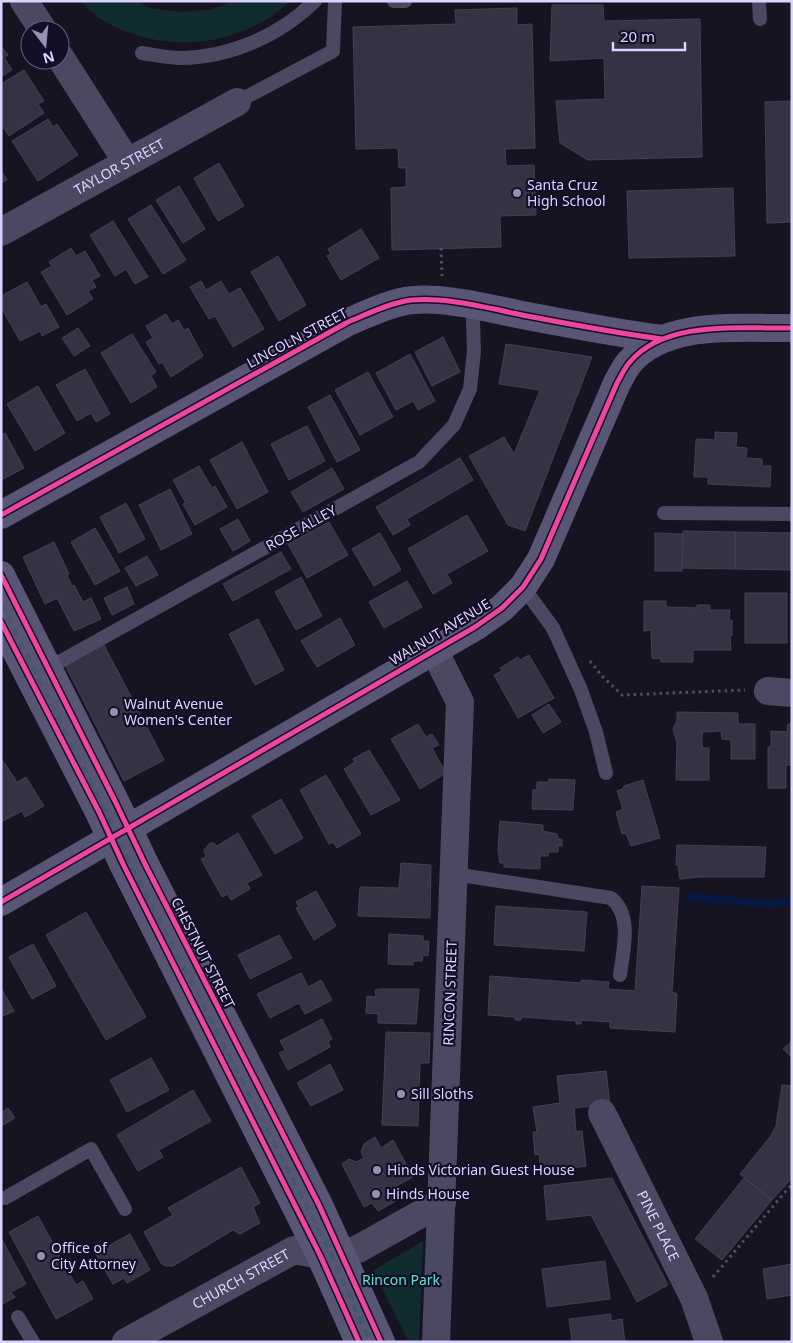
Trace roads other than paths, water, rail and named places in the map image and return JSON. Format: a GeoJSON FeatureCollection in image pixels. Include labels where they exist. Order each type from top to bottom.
{"type":"FeatureCollection","features":[{"type":"Feature","properties":{"kind":"main road","name":"LINCOLN STREET"},"geometry":{"type":"LineString","coordinates":[[1,516],[348,322],[402,301],[419,300],[476,306],[612,333],[662,338]]}},
{"type":"Feature","properties":{"kind":"main road","name":"WALNUT AVENUE"},"geometry":{"type":"LineString","coordinates":[[1,902],[475,627],[502,608],[523,587],[541,559],[617,382],[629,363],[643,350],[662,338],[698,329],[792,328]]}},
{"type":"Feature","properties":{"kind":"main road"},"geometry":{"type":"LineString","coordinates":[[1,575],[38,671],[331,1254],[381,1342]]}},
{"type":"Feature","properties":{"kind":"main road"},"geometry":{"type":"LineString","coordinates":[[1,622],[38,671]]}},
{"type":"Feature","properties":{"kind":"main road"},"geometry":{"type":"LineString","coordinates":[[331,1254],[358,1342]]}},
{"type":"Feature","properties":{"kind":"street"},"geometry":{"type":"LineString","coordinates":[[24,1],[36,20]]}},
{"type":"Feature","properties":{"kind":"street"},"geometry":{"type":"LineString","coordinates":[[68,70],[127,162]]}},
{"type":"Feature","properties":{"kind":"street","name":"TAYLOR STREET"},"geometry":{"type":"LineString","coordinates":[[1,232],[237,102]]}},
{"type":"Feature","properties":{"kind":"street","name":"RINCON STREET"},"geometry":{"type":"LineString","coordinates":[[434,650],[460,702],[436,1342]]}},
{"type":"Feature","properties":{"kind":"street","name":"PINE PLACE"},"geometry":{"type":"LineString","coordinates":[[602,1113],[694,1298],[709,1342]]}},
{"type":"Feature","properties":{"kind":"street"},"geometry":{"type":"LineString","coordinates":[[331,1254],[358,1249],[442,1202]]}},
{"type":"Feature","properties":{"kind":"street","name":"CHURCH STREET"},"geometry":{"type":"LineString","coordinates":[[131,1341],[294,1250],[331,1254]]}},
{"type":"Feature","properties":{"kind":"lane"},"geometry":{"type":"LineString","coordinates":[[142,53],[180,58],[211,55],[245,46],[278,31],[300,16],[315,1]]}},
{"type":"Feature","properties":{"kind":"lane"},"geometry":{"type":"LineString","coordinates":[[237,102],[333,51],[335,1]]}},
{"type":"Feature","properties":{"kind":"lane"},"geometry":{"type":"LineString","coordinates":[[394,1],[405,1]]}},
{"type":"Feature","properties":{"kind":"lane"},"geometry":{"type":"LineString","coordinates":[[759,1],[760,19]]}},
{"type":"Feature","properties":{"kind":"lane","name":"ROSE ALLEY"},"geometry":{"type":"LineString","coordinates":[[38,671],[61,661],[420,462],[454,425],[470,389],[474,351],[473,321],[476,306]]}},
{"type":"Feature","properties":{"kind":"lane"},"geometry":{"type":"LineString","coordinates":[[664,513],[792,514]]}},
{"type":"Feature","properties":{"kind":"lane"},"geometry":{"type":"LineString","coordinates":[[523,587],[553,628],[582,690],[596,732],[606,773]]}},
{"type":"Feature","properties":{"kind":"lane"},"geometry":{"type":"LineString","coordinates":[[454,874],[611,898],[621,909],[625,922],[620,975]]}},
{"type":"Feature","properties":{"kind":"lane"},"geometry":{"type":"LineString","coordinates":[[5,1198],[90,1149],[125,1209]]}},
{"type":"Feature","properties":{"kind":"lane"},"geometry":{"type":"LineString","coordinates":[[18,1317],[33,1342]]}},
{"type":"Feature","properties":{"kind":"waterway"},"geometry":{"type":"LineString","coordinates":[[690,897],[771,904],[792,901]]}},
{"type":"Feature","properties":{"kind":"railway"},"geometry":{"type":"LineString","coordinates":[[1,604],[104,808],[129,862],[331,1253],[370,1342]]}},
{"type":"Feature","properties":{"kind":"place","name":"Santa Cruz High School"},"geometry":{"type":"Point","coordinates":[517,193]}},
{"type":"Feature","properties":{"kind":"place","name":"Walnut Avenue Women's Center"},"geometry":{"type":"Point","coordinates":[114,712]}},
{"type":"Feature","properties":{"kind":"place","name":"Sill Sloths"},"geometry":{"type":"Point","coordinates":[401,1094]}},
{"type":"Feature","properties":{"kind":"place","name":"Hinds Victorian Guest House"},"geometry":{"type":"Point","coordinates":[377,1170]}},
{"type":"Feature","properties":{"kind":"place","name":"Hinds House"},"geometry":{"type":"Point","coordinates":[376,1194]}},
{"type":"Feature","properties":{"kind":"place","name":"Office of City Attorney"},"geometry":{"type":"Point","coordinates":[41,1256]}},
{"type":"Feature","properties":{"kind":"park label","name":"Rincon Park"},"geometry":{"type":"Point","coordinates":[401,1280]}}]}
